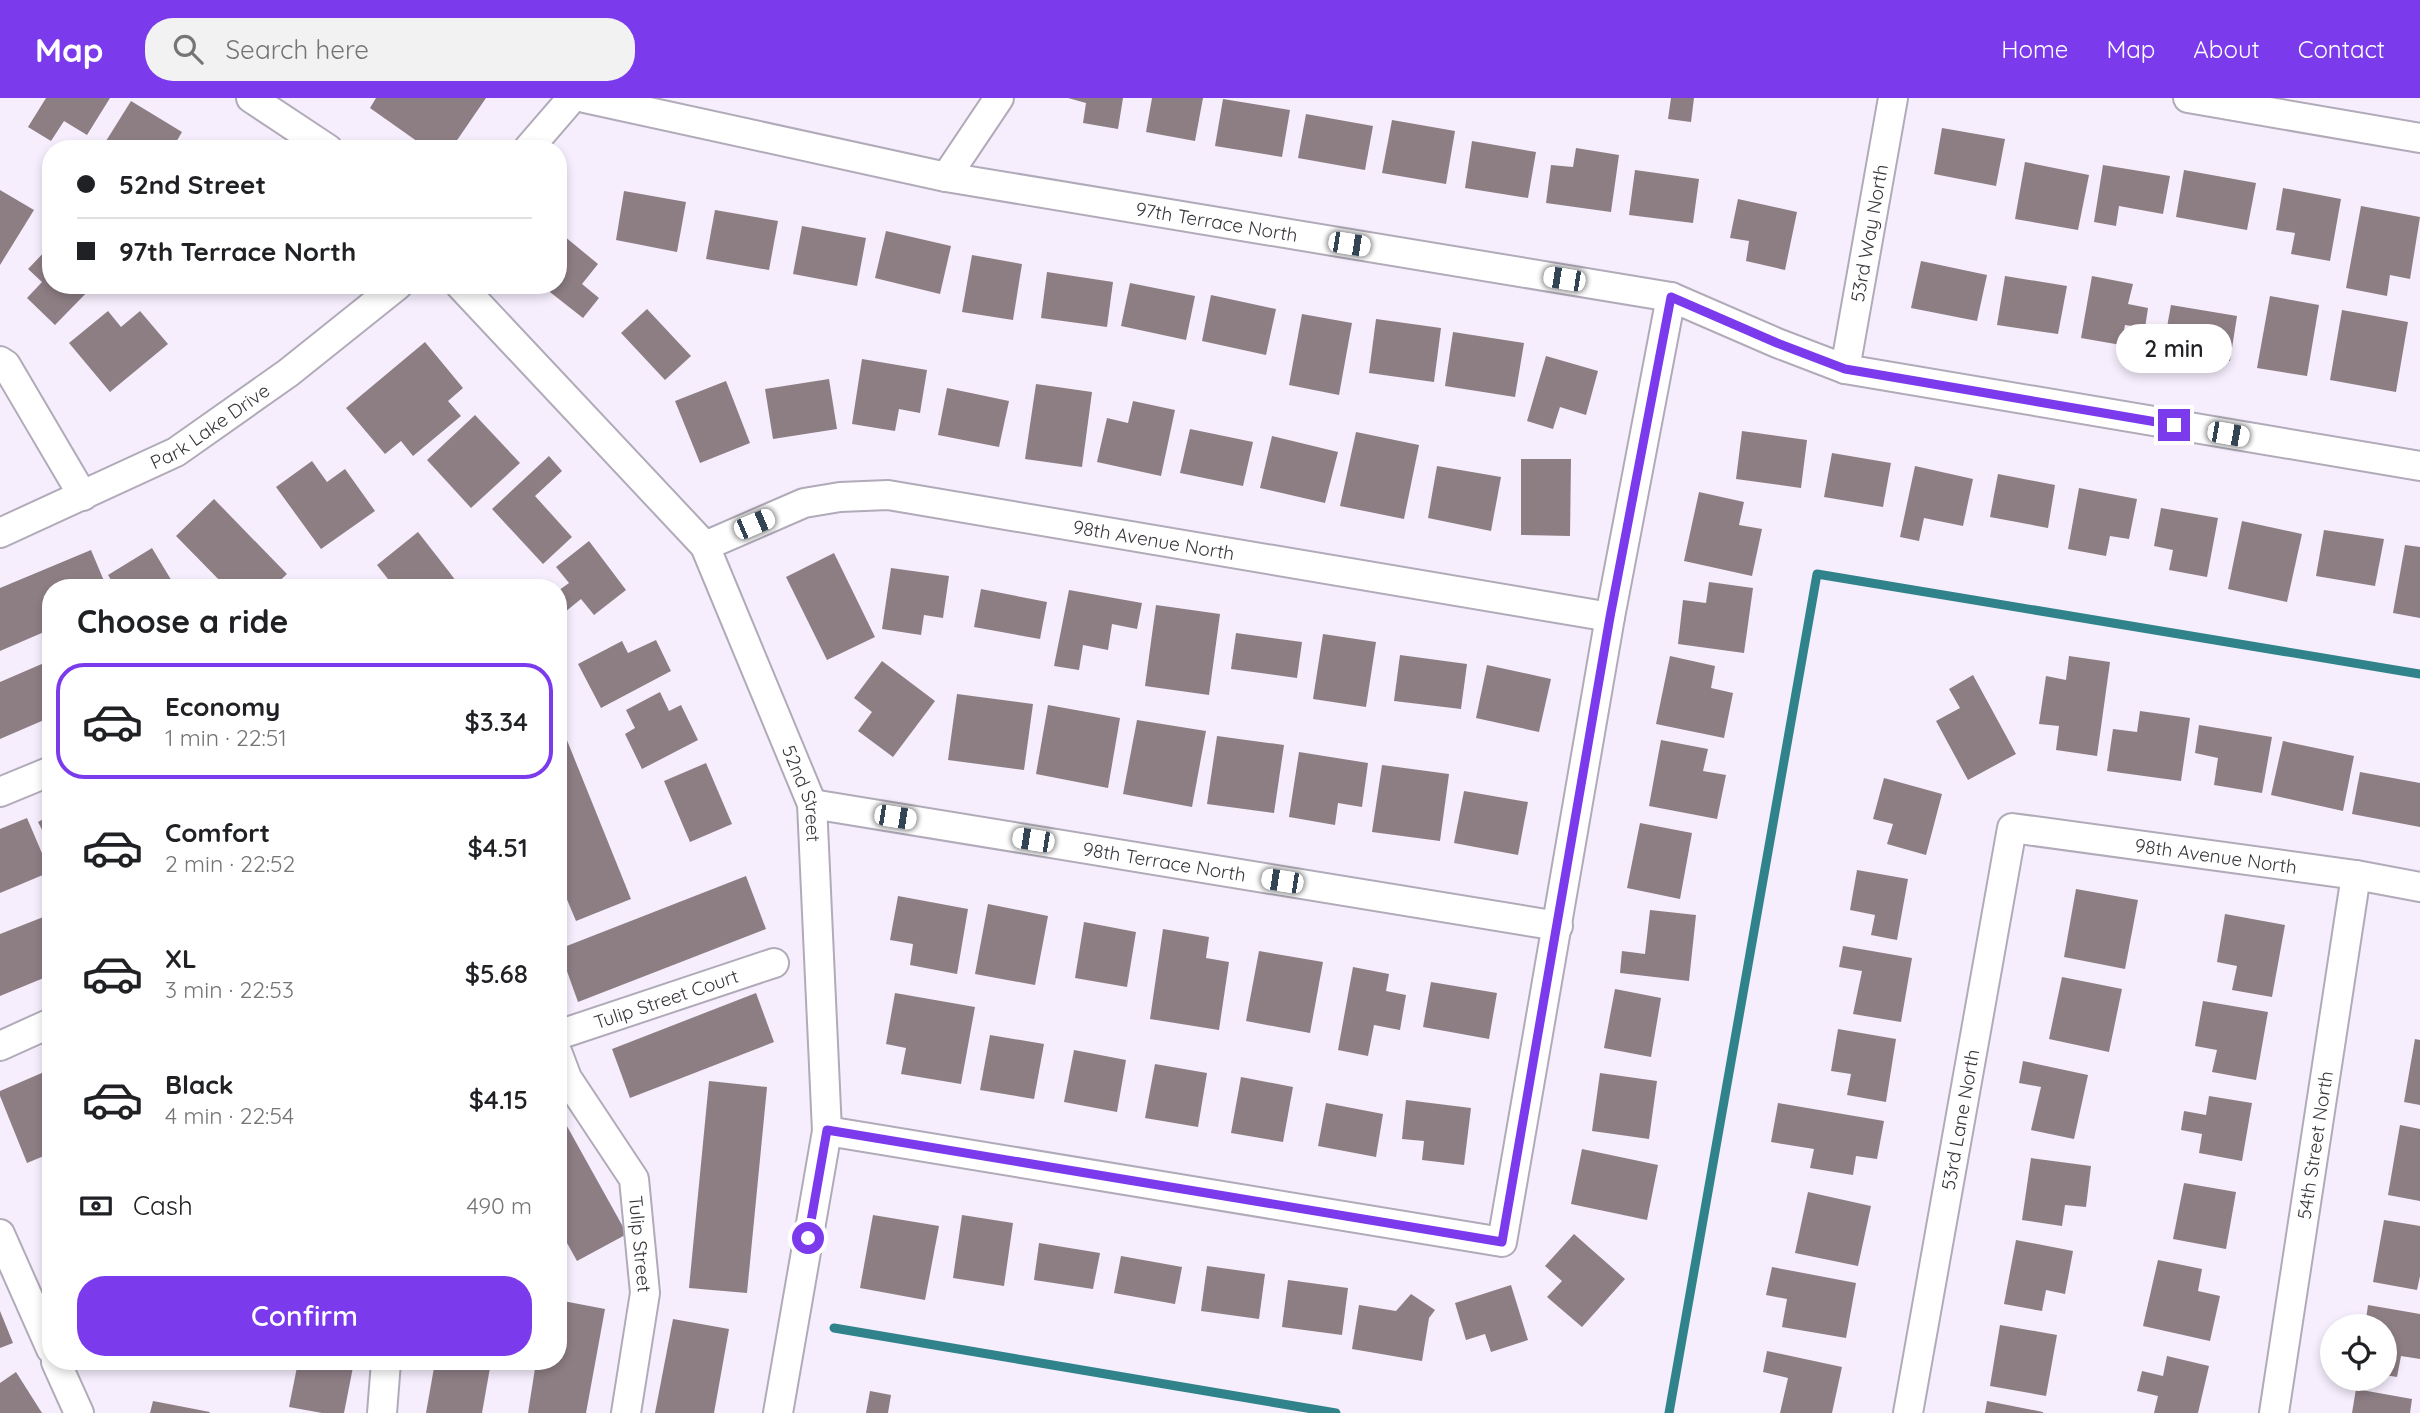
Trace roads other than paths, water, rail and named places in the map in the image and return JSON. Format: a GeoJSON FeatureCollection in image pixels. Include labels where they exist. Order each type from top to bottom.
{"type":"FeatureCollection","features":[{"type":"Feature","properties":{"kind":"street"},"geometry":{"type":"LineString","coordinates":[[251,98],[314,140]]}},
{"type":"Feature","properties":{"kind":"street"},"geometry":{"type":"LineString","coordinates":[[536,140],[572,98]]}},
{"type":"Feature","properties":{"kind":"street","name":"97th Terrace North"},"geometry":{"type":"LineString","coordinates":[[585,98],[946,177],[1671,297],[1845,369],[2420,466]]}},
{"type":"Feature","properties":{"kind":"street"},"geometry":{"type":"LineString","coordinates":[[946,177],[999,98]]}},
{"type":"Feature","properties":{"kind":"street","name":"53rd Way North"},"geometry":{"type":"LineString","coordinates":[[1845,369],[1893,98]]}},
{"type":"Feature","properties":{"kind":"street"},"geometry":{"type":"LineString","coordinates":[[2188,98],[2420,138]]}},
{"type":"Feature","properties":{"kind":"street","name":"Park Lake Drive"},"geometry":{"type":"LineString","coordinates":[[0,533],[176,452],[288,373],[387,294]]}},
{"type":"Feature","properties":{"kind":"street","name":"52nd Street"},"geometry":{"type":"LineString","coordinates":[[468,294],[705,546],[812,804],[827,1130],[778,1413]]}},
{"type":"Feature","properties":{"kind":"street"},"geometry":{"type":"LineString","coordinates":[[827,1130],[1502,1242],[1610,617],[1671,297]]}},
{"type":"Feature","properties":{"kind":"street"},"geometry":{"type":"LineString","coordinates":[[0,361],[5,365],[83,496]]}},
{"type":"Feature","properties":{"kind":"street","name":"98th Avenue North"},"geometry":{"type":"LineString","coordinates":[[705,546],[804,503],[840,497],[888,495],[1610,617]]}},
{"type":"Feature","properties":{"kind":"street"},"geometry":{"type":"LineString","coordinates":[[0,792],[42,775]]}},
{"type":"Feature","properties":{"kind":"street","name":"98th Terrace North"},"geometry":{"type":"LineString","coordinates":[[812,804],[1558,926]]}},
{"type":"Feature","properties":{"kind":"street","name":"98th Avenue North"},"geometry":{"type":"LineString","coordinates":[[2012,828],[2356,875],[2420,887]]}},
{"type":"Feature","properties":{"kind":"street","name":"53rd Lane North"},"geometry":{"type":"LineString","coordinates":[[1908,1413],[2012,828]]}},
{"type":"Feature","properties":{"kind":"street","name":"54th Street North"},"geometry":{"type":"LineString","coordinates":[[2274,1413],[2356,875]]}},
{"type":"Feature","properties":{"kind":"street","name":"Tulip Street Court"},"geometry":{"type":"LineString","coordinates":[[567,1032],[774,963]]}},
{"type":"Feature","properties":{"kind":"street"},"geometry":{"type":"LineString","coordinates":[[0,1046],[42,1027]]}},
{"type":"Feature","properties":{"kind":"street","name":"Tulip Street"},"geometry":{"type":"LineString","coordinates":[[567,1078],[634,1179],[645,1293],[626,1413]]}},
{"type":"Feature","properties":{"kind":"street"},"geometry":{"type":"LineString","coordinates":[[0,1236],[42,1329]]}},
{"type":"Feature","properties":{"kind":"street"},"geometry":{"type":"LineString","coordinates":[[60,1370],[79,1413]]}},
{"type":"Feature","properties":{"kind":"street"},"geometry":{"type":"LineString","coordinates":[[382,1413],[385,1370]]}},
{"type":"Feature","properties":{"kind":"waterway"},"geometry":{"type":"LineString","coordinates":[[1669,1413],[1817,574],[2420,674]]}},
{"type":"Feature","properties":{"kind":"waterway"},"geometry":{"type":"LineString","coordinates":[[834,1328],[1336,1413]]}}]}
